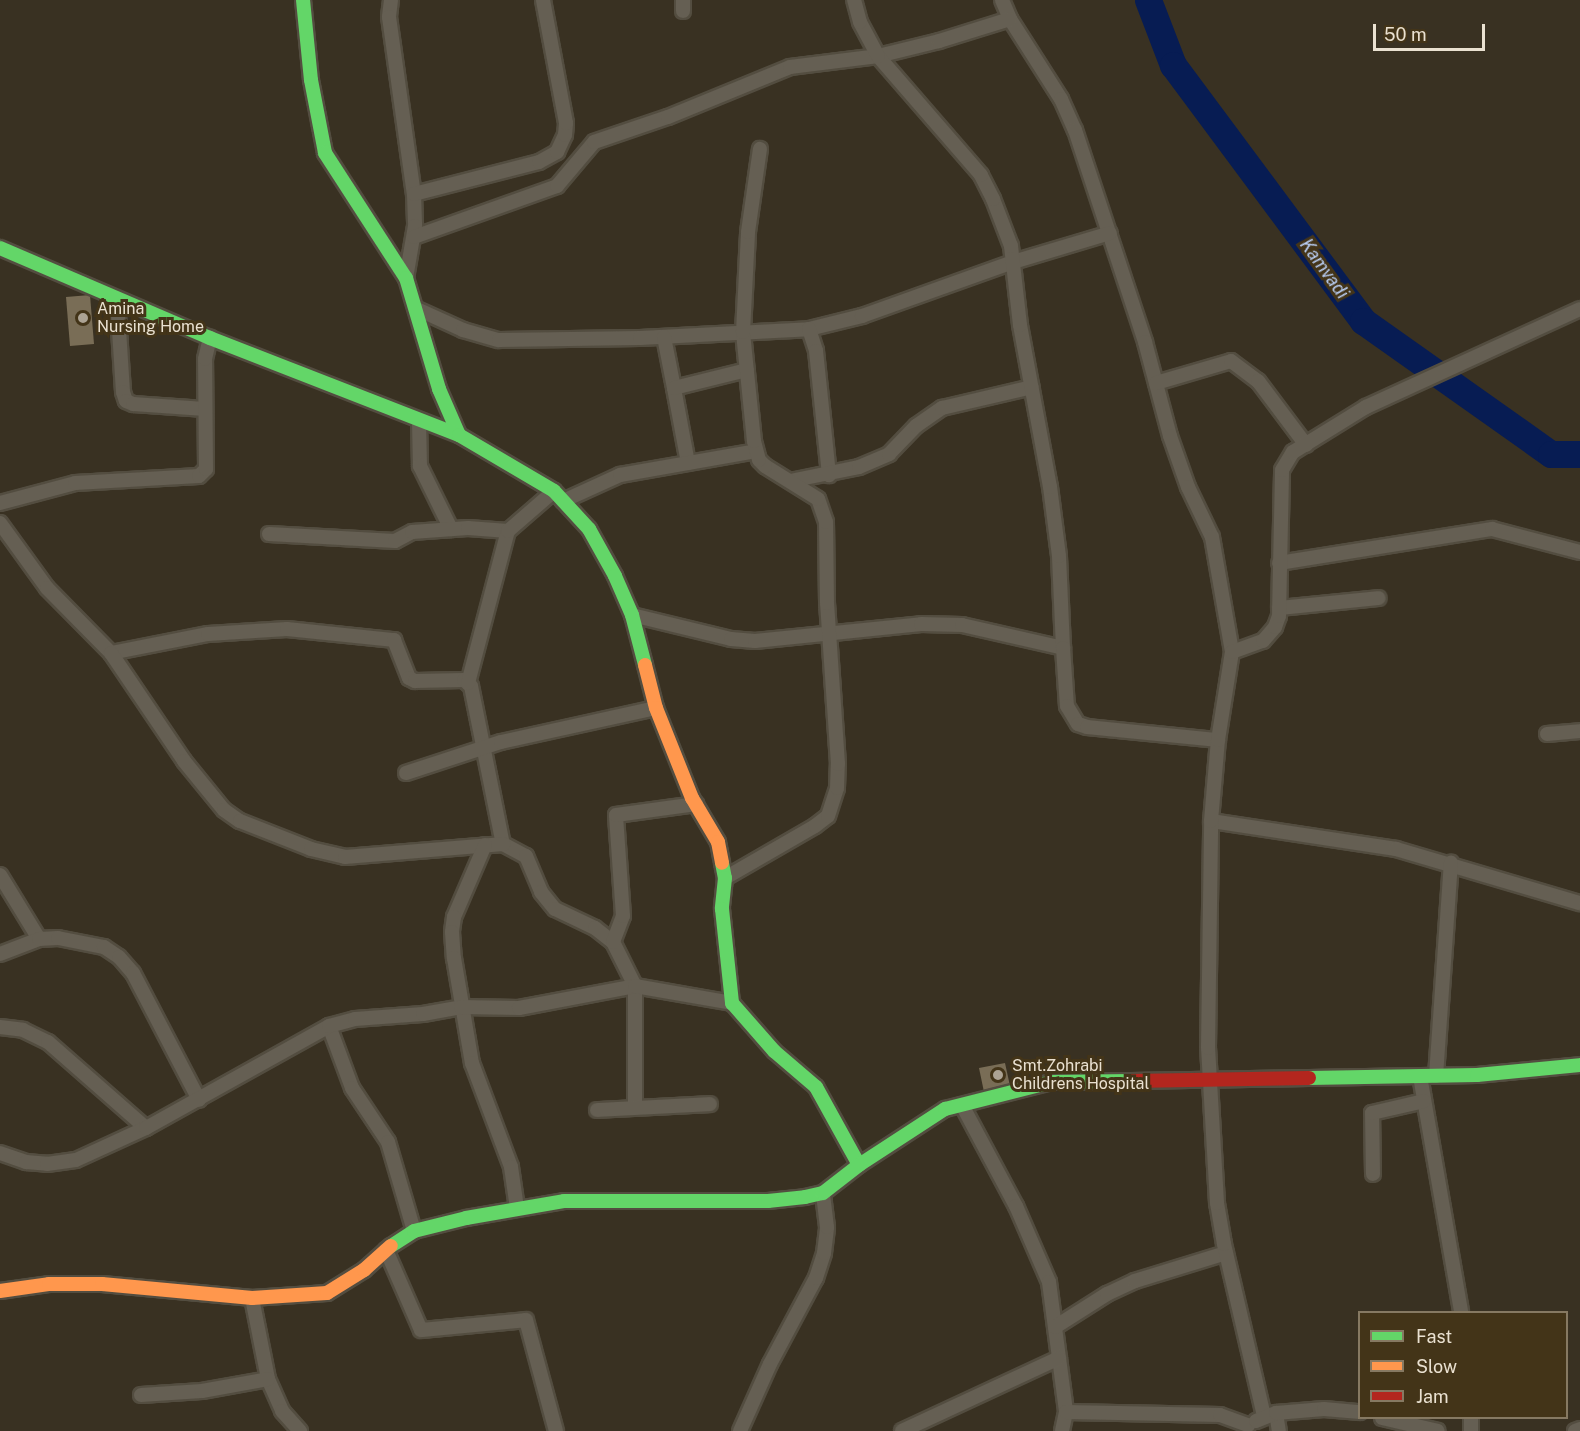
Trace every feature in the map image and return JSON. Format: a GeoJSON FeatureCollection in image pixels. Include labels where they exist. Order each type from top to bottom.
{"type":"FeatureCollection","features":[{"type":"Feature","properties":{"kind":"street"},"geometry":{"type":"LineString","coordinates":[[303,0],[311,80],[325,153],[406,278],[439,389],[459,435]]}},
{"type":"Feature","properties":{"kind":"street"},"geometry":{"type":"LineString","coordinates":[[391,0],[389,17],[414,194],[414,237],[406,278]]}},
{"type":"Feature","properties":{"kind":"street"},"geometry":{"type":"LineString","coordinates":[[414,194],[539,162],[557,152],[565,135],[566,123],[543,0]]}},
{"type":"Feature","properties":{"kind":"street"},"geometry":{"type":"LineString","coordinates":[[854,0],[860,22],[878,56],[981,175],[997,208],[1011,246],[1020,325],[1050,487],[1059,556],[1067,706],[1072,718],[1078,724],[1087,727],[1218,740]]}},
{"type":"Feature","properties":{"kind":"street"},"geometry":{"type":"LineString","coordinates":[[1002,0],[1010,19],[1061,99],[1075,130],[1110,233],[1170,436],[1188,487],[1212,537],[1232,652],[1218,740],[1211,821],[1208,1048],[1218,1203],[1226,1253],[1270,1415],[1279,1431]]}},
{"type":"Feature","properties":{"kind":"street"},"geometry":{"type":"LineString","coordinates":[[414,237],[557,186],[594,142],[668,117],[790,68],[878,56],[939,41],[1010,19]]}},
{"type":"Feature","properties":{"kind":"street"},"geometry":{"type":"LineString","coordinates":[[725,878],[815,826],[828,816],[833,806],[838,764],[827,603],[826,522],[818,499],[765,466],[756,451],[743,332],[748,232],[760,149]]}},
{"type":"Feature","properties":{"kind":"street"},"geometry":{"type":"LineString","coordinates":[[417,309],[463,330],[499,340],[664,337],[809,329],[862,316],[1013,262],[1110,233]]}},
{"type":"Feature","properties":{"kind":"street"},"geometry":{"type":"LineString","coordinates":[[0,248],[210,338],[459,435],[558,496],[589,529],[615,576],[632,615],[656,708],[696,804],[718,842],[725,878],[722,909],[732,1003],[774,1051],[816,1087],[860,1165]]}},
{"type":"Feature","properties":{"kind":"street"},"geometry":{"type":"LineString","coordinates":[[117,299],[123,392],[126,401],[133,404],[205,409]]}},
{"type":"Feature","properties":{"kind":"street"},"geometry":{"type":"LineString","coordinates":[[1232,652],[1263,641],[1275,627],[1279,608],[1282,470],[1293,452],[1366,407],[1580,309]]}},
{"type":"Feature","properties":{"kind":"street"},"geometry":{"type":"LineString","coordinates":[[809,329],[816,351],[829,475]]}},
{"type":"Feature","properties":{"kind":"street"},"geometry":{"type":"LineString","coordinates":[[664,337],[688,463]]}},
{"type":"Feature","properties":{"kind":"street"},"geometry":{"type":"LineString","coordinates":[[0,503],[75,483],[199,476],[206,469],[205,359],[210,338]]}},
{"type":"Feature","properties":{"kind":"street"},"geometry":{"type":"LineString","coordinates":[[1156,383],[1231,361],[1258,381],[1306,445]]}},
{"type":"Feature","properties":{"kind":"street"},"geometry":{"type":"LineString","coordinates":[[674,388],[747,370]]}},
{"type":"Feature","properties":{"kind":"street"},"geometry":{"type":"LineString","coordinates":[[790,481],[829,475],[859,467],[889,454],[916,426],[942,408],[1032,387]]}},
{"type":"Feature","properties":{"kind":"street"},"geometry":{"type":"LineString","coordinates":[[419,420],[420,466],[451,529]]}},
{"type":"Feature","properties":{"kind":"street"},"geometry":{"type":"LineString","coordinates":[[269,534],[395,541],[412,532],[451,529],[508,531],[558,496],[620,476],[756,451]]}},
{"type":"Feature","properties":{"kind":"street"},"geometry":{"type":"LineString","coordinates":[[0,523],[7,544],[111,653],[184,761],[224,810],[240,821],[311,849],[345,857],[503,844],[526,855],[542,892],[555,909],[595,928],[613,942],[635,986],[635,1107]]}},
{"type":"Feature","properties":{"kind":"street"},"geometry":{"type":"LineString","coordinates":[[1280,563],[1492,529],[1580,552]]}},
{"type":"Feature","properties":{"kind":"street"},"geometry":{"type":"LineString","coordinates":[[468,683],[508,531]]}},
{"type":"Feature","properties":{"kind":"street"},"geometry":{"type":"LineString","coordinates":[[1279,608],[1378,598]]}},
{"type":"Feature","properties":{"kind":"street"},"geometry":{"type":"LineString","coordinates":[[632,615],[731,639],[755,641],[921,624],[962,625],[1063,648]]}},
{"type":"Feature","properties":{"kind":"street"},"geometry":{"type":"LineString","coordinates":[[111,653],[208,634],[287,629],[394,640],[409,678],[415,681],[453,679],[464,680],[468,683],[474,696],[482,749],[503,844]]}},
{"type":"Feature","properties":{"kind":"street"},"geometry":{"type":"LineString","coordinates":[[406,773],[526,736],[656,708]]}},
{"type":"Feature","properties":{"kind":"street"},"geometry":{"type":"LineString","coordinates":[[1547,734],[1580,731]]}},
{"type":"Feature","properties":{"kind":"street"},"geometry":{"type":"LineString","coordinates":[[613,942],[623,916],[616,815],[696,804]]}},
{"type":"Feature","properties":{"kind":"street"},"geometry":{"type":"LineString","coordinates":[[1211,821],[1396,849],[1450,862],[1580,903]]}},
{"type":"Feature","properties":{"kind":"street"},"geometry":{"type":"LineString","coordinates":[[485,845],[459,903],[453,924],[454,958],[461,1007],[478,1084],[511,1167],[517,1208]]}},
{"type":"Feature","properties":{"kind":"street"},"geometry":{"type":"LineString","coordinates":[[1436,1076],[1450,862]]}},
{"type":"Feature","properties":{"kind":"street"},"geometry":{"type":"LineString","coordinates":[[0,875],[39,939]]}},
{"type":"Feature","properties":{"kind":"street"},"geometry":{"type":"LineString","coordinates":[[0,954],[39,939],[74,939],[104,947],[119,957],[133,973],[199,1100]]}},
{"type":"Feature","properties":{"kind":"street"},"geometry":{"type":"LineString","coordinates":[[0,1153],[26,1162],[76,1160],[146,1128],[199,1100],[329,1026],[370,1016],[423,1014],[461,1007],[519,1008],[635,986],[732,1003]]}},
{"type":"Feature","properties":{"kind":"street"},"geometry":{"type":"LineString","coordinates":[[329,1026],[352,1088],[388,1142],[414,1231]]}},
{"type":"Feature","properties":{"kind":"street"},"geometry":{"type":"LineString","coordinates":[[0,1027],[23,1030],[48,1042],[146,1128]]}},
{"type":"Feature","properties":{"kind":"street"},"geometry":{"type":"LineString","coordinates":[[0,1291],[49,1284],[102,1284],[252,1298],[327,1293],[364,1270],[386,1250],[414,1231],[517,1208],[564,1201],[615,1199],[768,1201],[823,1193],[860,1165],[945,1109],[1052,1082],[1436,1076],[1580,1065]]}},
{"type":"Feature","properties":{"kind":"street"},"geometry":{"type":"LineString","coordinates":[[1420,1076],[1461,1311]]}},
{"type":"Feature","properties":{"kind":"street"},"geometry":{"type":"LineString","coordinates":[[1373,1174],[1372,1113],[1424,1101]]}},
{"type":"Feature","properties":{"kind":"street"},"geometry":{"type":"LineString","coordinates":[[597,1110],[710,1104]]}},
{"type":"Feature","properties":{"kind":"street"},"geometry":{"type":"LineString","coordinates":[[962,1105],[1037,1249],[1049,1282],[1066,1412],[1062,1431]]}},
{"type":"Feature","properties":{"kind":"street"},"geometry":{"type":"LineString","coordinates":[[740,1431],[770,1364],[816,1278],[824,1253],[827,1227],[823,1193]]}},
{"type":"Feature","properties":{"kind":"street"},"geometry":{"type":"LineString","coordinates":[[386,1250],[421,1330],[526,1320],[556,1431]]}},
{"type":"Feature","properties":{"kind":"street"},"geometry":{"type":"LineString","coordinates":[[1055,1327],[1107,1294],[1135,1281],[1226,1253]]}},
{"type":"Feature","properties":{"kind":"street"},"geometry":{"type":"LineString","coordinates":[[252,1298],[268,1379],[282,1411],[300,1431]]}},
{"type":"Feature","properties":{"kind":"street"},"geometry":{"type":"LineString","coordinates":[[902,1431],[1059,1358]]}},
{"type":"Feature","properties":{"kind":"street"},"geometry":{"type":"LineString","coordinates":[[141,1395],[202,1391],[268,1379]]}},
{"type":"Feature","properties":{"kind":"street"},"geometry":{"type":"LineString","coordinates":[[1066,1412],[1220,1415],[1246,1428],[1270,1415],[1324,1409],[1358,1412]]}},
{"type":"Feature","properties":{"kind":"street"},"geometry":{"type":"LineString","coordinates":[[1386,1419],[1438,1431]]}},
{"type":"Feature","properties":{"kind":"street"},"geometry":{"type":"LineString","coordinates":[[1575,1431],[1580,1429]]}},
{"type":"Feature","properties":{"kind":"building"},"geometry":{"type":"Polygon","coordinates":[[[90,295],[94,344],[70,346],[66,297],[90,295]]]}},
{"type":"Feature","properties":{"kind":"building"},"geometry":{"type":"Polygon","coordinates":[[[1005,1063],[1010,1086],[984,1092],[979,1068],[1005,1063]]]}},
{"type":"Feature","properties":{"kind":"waterway","name":"Kamvadi"},"geometry":{"type":"LineString","coordinates":[[1148,0],[1173,65],[1363,321],[1551,454],[1580,454]]}},
{"type":"Feature","properties":{"kind":"traffic: fast"},"geometry":{"type":"LineString","coordinates":[[303,0],[311,80],[325,153],[406,278],[439,389],[459,435]]}},
{"type":"Feature","properties":{"kind":"traffic: fast"},"geometry":{"type":"LineString","coordinates":[[0,248],[210,338],[459,435],[554,491],[589,529],[615,576],[632,615],[645,665]]}},
{"type":"Feature","properties":{"kind":"traffic: fast"},"geometry":{"type":"LineString","coordinates":[[722,863],[725,878],[722,909],[732,1003],[774,1051],[816,1087],[859,1165],[945,1109],[1052,1082],[1131,1081]]}},
{"type":"Feature","properties":{"kind":"traffic: fast"},"geometry":{"type":"LineString","coordinates":[[1309,1078],[1477,1075],[1580,1065]]}},
{"type":"Feature","properties":{"kind":"traffic: fast"},"geometry":{"type":"LineString","coordinates":[[391,1246],[414,1231],[466,1218],[564,1201],[768,1201],[805,1197],[823,1193],[859,1165]]}},
{"type":"Feature","properties":{"kind":"traffic: slow"},"geometry":{"type":"LineString","coordinates":[[645,665],[656,708],[692,798],[718,842],[722,863]]}},
{"type":"Feature","properties":{"kind":"traffic: slow"},"geometry":{"type":"LineString","coordinates":[[0,1291],[49,1284],[102,1284],[252,1298],[327,1293],[364,1270],[391,1246]]}},
{"type":"Feature","properties":{"kind":"traffic: jam"},"geometry":{"type":"LineString","coordinates":[[1131,1081],[1309,1078]]}},
{"type":"Feature","properties":{"kind":"place","name":"Amina Nursing Home"},"geometry":{"type":"Point","coordinates":[83,318]}},
{"type":"Feature","properties":{"kind":"place","name":"Smt.Zohrabi Childrens Hospital"},"geometry":{"type":"Point","coordinates":[998,1075]}}]}
